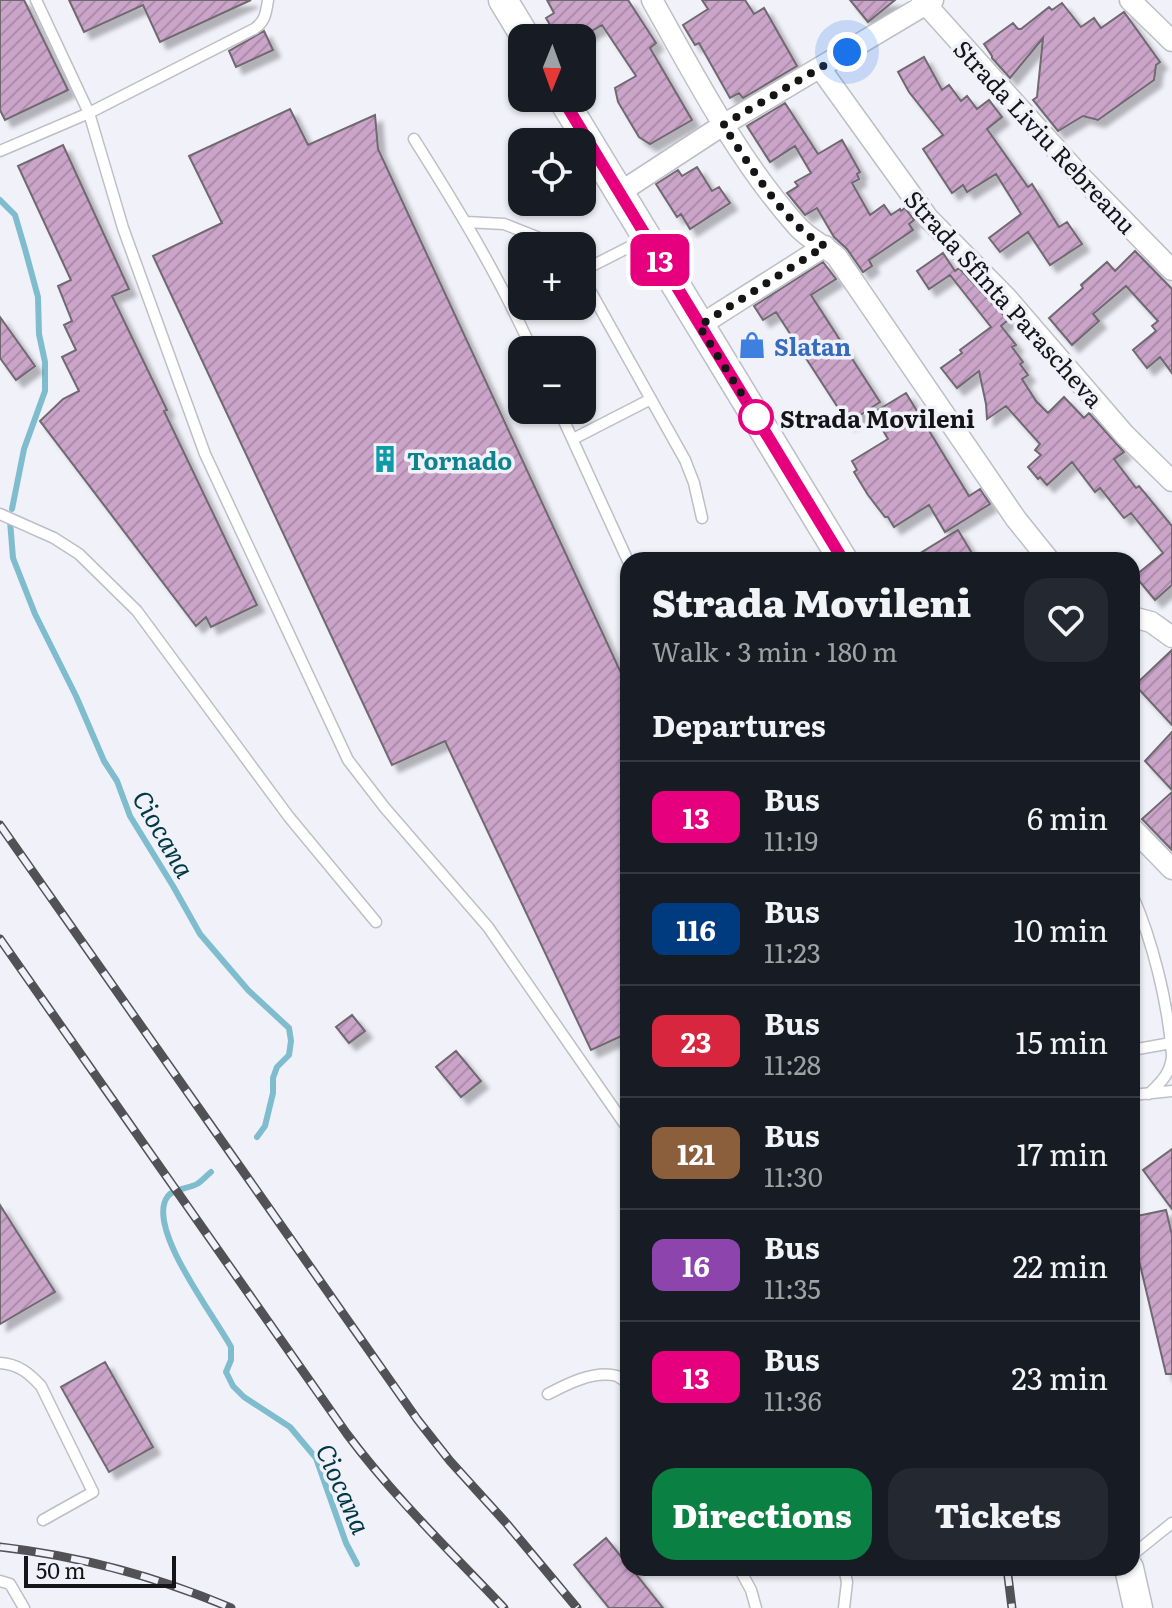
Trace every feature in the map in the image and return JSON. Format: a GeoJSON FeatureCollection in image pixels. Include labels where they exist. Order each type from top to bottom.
{"type":"FeatureCollection","features":[{"type":"Feature","properties":{"kind":"main road"},"geometry":{"type":"LineString","coordinates":[[503,0],[518,24]]}},
{"type":"Feature","properties":{"kind":"main road"},"geometry":{"type":"LineString","coordinates":[[570,112],[838,552]]}},
{"type":"Feature","properties":{"kind":"main road"},"geometry":{"type":"LineString","coordinates":[[1131,1576],[1138,1608]]}},
{"type":"Feature","properties":{"kind":"street"},"geometry":{"type":"LineString","coordinates":[[652,0],[723,125],[764,186],[800,230],[837,257],[1016,519],[1043,552]]}},
{"type":"Feature","properties":{"kind":"street"},"geometry":{"type":"LineString","coordinates":[[1130,0],[1172,41]]}},
{"type":"Feature","properties":{"kind":"street"},"geometry":{"type":"LineString","coordinates":[[619,193],[723,125],[927,1]]}},
{"type":"Feature","properties":{"kind":"street","name":"Strada Liviu Rebreanu"},"geometry":{"type":"LineString","coordinates":[[927,1],[1082,178],[1172,270]]}},
{"type":"Feature","properties":{"kind":"street","name":"Strada Sfînta Parascheva"},"geometry":{"type":"LineString","coordinates":[[820,68],[928,218],[1006,297],[1125,435],[1172,481]]}},
{"type":"Feature","properties":{"kind":"street"},"geometry":{"type":"LineString","coordinates":[[699,326],[825,246]]}},
{"type":"Feature","properties":{"kind":"street"},"geometry":{"type":"LineString","coordinates":[[1140,619],[1151,622],[1172,637]]}},
{"type":"Feature","properties":{"kind":"street"},"geometry":{"type":"LineString","coordinates":[[1140,836],[1172,869]]}},
{"type":"Feature","properties":{"kind":"lane"},"geometry":{"type":"LineString","coordinates":[[36,0],[89,113],[123,228],[205,454],[348,760],[385,808],[488,927],[620,1117]]}},
{"type":"Feature","properties":{"kind":"lane"},"geometry":{"type":"LineString","coordinates":[[0,151],[89,113],[254,29],[265,18],[268,0]]}},
{"type":"Feature","properties":{"kind":"lane"},"geometry":{"type":"LineString","coordinates":[[414,139],[508,290]]}},
{"type":"Feature","properties":{"kind":"lane"},"geometry":{"type":"LineString","coordinates":[[466,222],[504,224],[524,232]]}},
{"type":"Feature","properties":{"kind":"lane"},"geometry":{"type":"LineString","coordinates":[[596,266],[647,238]]}},
{"type":"Feature","properties":{"kind":"lane"},"geometry":{"type":"LineString","coordinates":[[596,299],[685,460],[702,518]]}},
{"type":"Feature","properties":{"kind":"lane"},"geometry":{"type":"LineString","coordinates":[[573,439],[651,399]]}},
{"type":"Feature","properties":{"kind":"lane"},"geometry":{"type":"LineString","coordinates":[[566,424],[624,552]]}},
{"type":"Feature","properties":{"kind":"lane"},"geometry":{"type":"LineString","coordinates":[[0,514],[54,538],[79,554],[137,611],[289,817],[376,922]]}},
{"type":"Feature","properties":{"kind":"lane"},"geometry":{"type":"LineString","coordinates":[[1140,913],[1157,970],[1172,1056],[1171,1068],[1149,1094]]}},
{"type":"Feature","properties":{"kind":"lane"},"geometry":{"type":"LineString","coordinates":[[1140,1049],[1171,1043]]}},
{"type":"Feature","properties":{"kind":"lane"},"geometry":{"type":"LineString","coordinates":[[1140,1095],[1172,1091]]}},
{"type":"Feature","properties":{"kind":"lane"},"geometry":{"type":"LineString","coordinates":[[0,1363],[18,1367],[41,1386],[93,1492],[43,1520]]}},
{"type":"Feature","properties":{"kind":"lane"},"geometry":{"type":"LineString","coordinates":[[548,1394],[570,1383],[598,1376],[620,1378]]}},
{"type":"Feature","properties":{"kind":"lane"},"geometry":{"type":"LineString","coordinates":[[1140,1549],[1172,1523]]}},
{"type":"Feature","properties":{"kind":"lane"},"geometry":{"type":"LineString","coordinates":[[743,1576],[756,1608]]}},
{"type":"Feature","properties":{"kind":"lane"},"geometry":{"type":"LineString","coordinates":[[844,1608],[846,1576]]}},
{"type":"Feature","properties":{"kind":"lane"},"geometry":{"type":"LineString","coordinates":[[0,1581],[10,1584],[24,1608]]}},
{"type":"Feature","properties":{"kind":"building"},"geometry":{"type":"Polygon","coordinates":[[[0,0],[24,0],[68,90],[5,120],[0,110],[0,0]]]}},
{"type":"Feature","properties":{"kind":"building"},"geometry":{"type":"Polygon","coordinates":[[[69,0],[251,0],[160,42],[143,5],[84,32],[69,0]]]}},
{"type":"Feature","properties":{"kind":"building"},"geometry":{"type":"Polygon","coordinates":[[[547,0],[628,0],[656,43],[650,48],[692,120],[650,144],[639,137],[618,102],[615,88],[636,76],[602,25],[596,29],[596,24],[550,24],[546,18],[554,13],[547,0]]]}},
{"type":"Feature","properties":{"kind":"building"},"geometry":{"type":"Polygon","coordinates":[[[702,0],[745,0],[754,14],[764,8],[797,66],[743,98],[739,93],[730,98],[699,43],[695,45],[683,25],[708,9],[702,0]]]}},
{"type":"Feature","properties":{"kind":"building"},"geometry":{"type":"Polygon","coordinates":[[[850,0],[895,0],[868,22],[850,0]]]}},
{"type":"Feature","properties":{"kind":"building"},"geometry":{"type":"Polygon","coordinates":[[[1062,3],[1081,27],[1094,18],[1101,28],[1124,12],[1160,62],[1156,65],[1154,80],[1098,120],[1083,116],[1058,131],[1033,100],[1037,97],[1043,38],[1010,78],[984,44],[1013,23],[1021,29],[1049,7],[1052,10],[1062,3]]]}},
{"type":"Feature","properties":{"kind":"building"},"geometry":{"type":"Polygon","coordinates":[[[264,31],[273,50],[236,67],[229,51],[264,31]]]}},
{"type":"Feature","properties":{"kind":"building"},"geometry":{"type":"Polygon","coordinates":[[[924,57],[942,90],[949,85],[961,101],[967,96],[977,109],[989,100],[1002,117],[987,129],[1028,187],[1032,184],[1059,227],[1067,222],[1082,244],[1050,265],[1028,232],[1000,252],[989,238],[1021,214],[996,174],[967,192],[963,185],[952,193],[923,149],[943,135],[909,92],[898,72],[924,57]]]}},
{"type":"Feature","properties":{"kind":"building"},"geometry":{"type":"Polygon","coordinates":[[[785,103],[818,154],[842,140],[860,172],[857,174],[859,179],[852,183],[870,215],[884,205],[891,215],[905,208],[914,220],[909,224],[913,230],[869,260],[872,266],[863,272],[834,237],[817,208],[805,215],[787,193],[798,186],[795,182],[811,173],[795,146],[770,162],[747,126],[785,103]]]}},
{"type":"Feature","properties":{"kind":"building","name":"Tornado"},"geometry":{"type":"Polygon","coordinates":[[[290,109],[308,145],[375,115],[378,149],[620,671],[620,1037],[591,1050],[445,741],[392,765],[153,256],[222,223],[189,156],[290,109]]]}},
{"type":"Feature","properties":{"kind":"building"},"geometry":{"type":"Polygon","coordinates":[[[63,145],[129,289],[112,296],[257,605],[211,627],[206,617],[196,626],[40,421],[63,399],[79,391],[62,357],[76,350],[64,325],[72,321],[58,286],[71,280],[18,166],[63,145]]]}},
{"type":"Feature","properties":{"kind":"building"},"geometry":{"type":"Polygon","coordinates":[[[697,167],[712,191],[719,187],[730,203],[690,229],[681,214],[677,217],[656,184],[678,170],[682,176],[697,167]]]}},
{"type":"Feature","properties":{"kind":"building"},"geometry":{"type":"Polygon","coordinates":[[[1135,251],[1172,289],[1172,373],[1160,357],[1147,368],[1133,350],[1156,331],[1152,326],[1158,321],[1126,286],[1093,314],[1099,321],[1072,345],[1049,318],[1107,262],[1115,271],[1135,251]]]}},
{"type":"Feature","properties":{"kind":"building"},"geometry":{"type":"Polygon","coordinates":[[[943,253],[955,271],[959,268],[1008,320],[1001,326],[1016,345],[1012,347],[1028,375],[1022,379],[1036,401],[1048,413],[1064,397],[1084,418],[1089,413],[1124,452],[1114,459],[1172,526],[1172,585],[1155,600],[1140,582],[1140,572],[1163,553],[1131,513],[1124,518],[1100,488],[1095,492],[1072,462],[1047,485],[1040,477],[1038,479],[1028,467],[1041,455],[1035,450],[1040,444],[1006,406],[987,419],[979,371],[957,388],[941,368],[991,327],[950,275],[929,289],[917,271],[943,253]]]}},
{"type":"Feature","properties":{"kind":"building"},"geometry":{"type":"Polygon","coordinates":[[[823,262],[836,279],[811,295],[880,402],[848,423],[776,312],[763,320],[754,306],[823,262]]]}},
{"type":"Feature","properties":{"kind":"building"},"geometry":{"type":"Polygon","coordinates":[[[0,317],[35,366],[16,380],[0,358],[0,317]]]}},
{"type":"Feature","properties":{"kind":"building"},"geometry":{"type":"Polygon","coordinates":[[[906,393],[969,496],[980,489],[990,504],[945,532],[929,505],[894,527],[854,472],[857,470],[852,461],[888,439],[873,413],[906,393]]]}},
{"type":"Feature","properties":{"kind":"building"},"geometry":{"type":"Polygon","coordinates":[[[958,530],[971,552],[922,552],[958,530]]]}},
{"type":"Feature","properties":{"kind":"building"},"geometry":{"type":"Polygon","coordinates":[[[1172,650],[1172,725],[1140,690],[1140,680],[1172,650]]]}},
{"type":"Feature","properties":{"kind":"building"},"geometry":{"type":"Polygon","coordinates":[[[1172,732],[1172,790],[1145,761],[1172,732]]]}},
{"type":"Feature","properties":{"kind":"building"},"geometry":{"type":"Polygon","coordinates":[[[1172,792],[1172,850],[1142,819],[1172,792]]]}},
{"type":"Feature","properties":{"kind":"building"},"geometry":{"type":"Polygon","coordinates":[[[352,1015],[365,1031],[349,1043],[336,1027],[352,1015]]]}},
{"type":"Feature","properties":{"kind":"building"},"geometry":{"type":"Polygon","coordinates":[[[456,1051],[481,1081],[461,1097],[436,1067],[456,1051]]]}},
{"type":"Feature","properties":{"kind":"building"},"geometry":{"type":"Polygon","coordinates":[[[1172,1149],[1172,1209],[1143,1170],[1172,1149]]]}},
{"type":"Feature","properties":{"kind":"building"},"geometry":{"type":"Polygon","coordinates":[[[0,1205],[55,1292],[0,1324],[0,1205]]]}},
{"type":"Feature","properties":{"kind":"building"},"geometry":{"type":"Polygon","coordinates":[[[1166,1210],[1172,1235],[1172,1374],[1166,1374],[1140,1265],[1140,1215],[1166,1210]]]}},
{"type":"Feature","properties":{"kind":"building"},"geometry":{"type":"Polygon","coordinates":[[[105,1362],[153,1447],[109,1472],[61,1387],[105,1362]]]}},
{"type":"Feature","properties":{"kind":"building"},"geometry":{"type":"Polygon","coordinates":[[[606,1538],[620,1555],[620,1576],[637,1576],[663,1608],[609,1608],[574,1565],[606,1538]]]}},
{"type":"Feature","properties":{"kind":"waterway","name":"Ciocana"},"geometry":{"type":"LineString","coordinates":[[0,200],[15,215],[25,249],[38,297],[39,334],[45,362],[45,391],[24,449],[12,509]]}},
{"type":"Feature","properties":{"kind":"waterway","name":"Ciocana"},"geometry":{"type":"LineString","coordinates":[[10,521],[13,558],[35,614],[104,761],[117,781],[130,816],[200,934],[248,990],[289,1028],[289,1055],[277,1067],[265,1126],[257,1137]]}},
{"type":"Feature","properties":{"kind":"waterway","name":"Ciocana"},"geometry":{"type":"LineString","coordinates":[[211,1172],[197,1184],[168,1196],[163,1210],[173,1249],[231,1347],[231,1360],[226,1372],[233,1386],[244,1397],[290,1427],[316,1458],[346,1543],[357,1564]]}},
{"type":"Feature","properties":{"kind":"railway"},"geometry":{"type":"LineString","coordinates":[[0,825],[417,1419],[577,1608]]}},
{"type":"Feature","properties":{"kind":"railway"},"geometry":{"type":"LineString","coordinates":[[0,939],[347,1434],[403,1502],[504,1608]]}},
{"type":"Feature","properties":{"kind":"railway"},"geometry":{"type":"LineString","coordinates":[[0,1547],[118,1569],[231,1608]]}},
{"type":"Feature","properties":{"kind":"railway"},"geometry":{"type":"LineString","coordinates":[[1008,1576],[1012,1608]]}},
{"type":"Feature","properties":{"kind":"bus line","name":"13"},"geometry":{"type":"LineString","coordinates":[[570,112],[838,552]]}},
{"type":"Feature","properties":{"kind":"place","name":"Slatan"},"geometry":{"type":"Point","coordinates":[752,345]}},
{"type":"Feature","properties":{"kind":"place","name":"Strada Movileni"},"geometry":{"type":"Point","coordinates":[756,417]}},
{"type":"Feature","properties":{"kind":"place","name":"Tornado"},"geometry":{"type":"Point","coordinates":[385,459]}},
{"type":"Feature","properties":{"kind":"route"},"geometry":{"type":"LineString","coordinates":[[756,417],[699,326],[825,246],[800,230],[764,186],[723,125],[847,52]]}}]}
